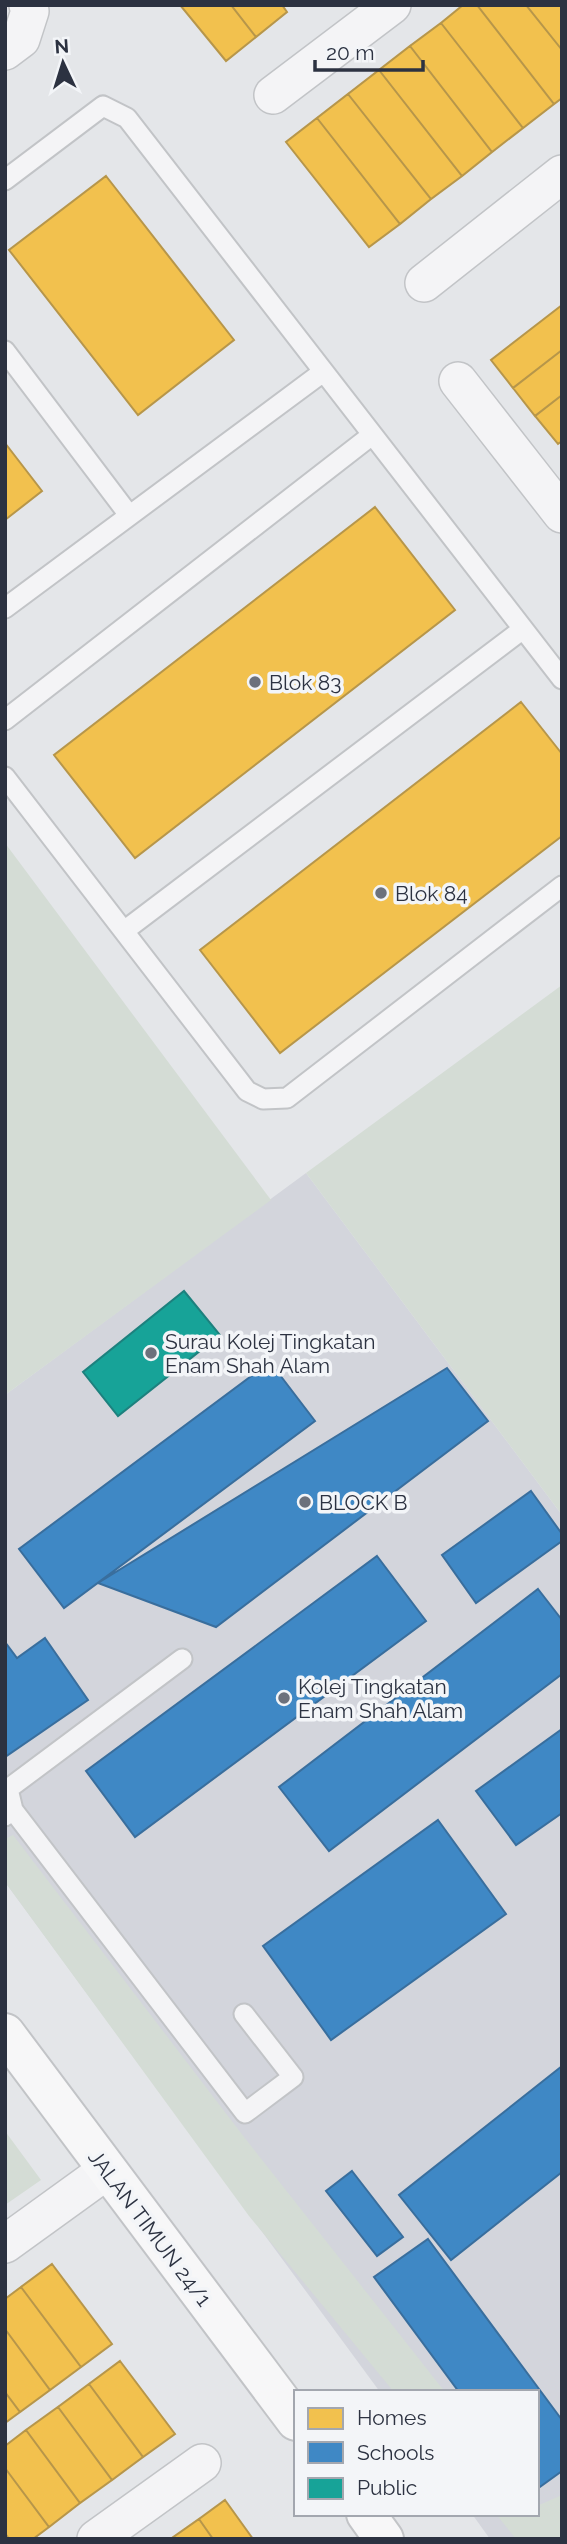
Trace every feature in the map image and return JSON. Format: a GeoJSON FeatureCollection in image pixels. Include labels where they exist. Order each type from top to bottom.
{"type":"FeatureCollection","features":[{"type":"Feature","properties":{"kind":"street"},"geometry":{"type":"LineString","coordinates":[[273,94],[392,5]]}},
{"type":"Feature","properties":{"kind":"street"},"geometry":{"type":"LineString","coordinates":[[5,51],[21,39],[29,8]]}},
{"type":"Feature","properties":{"kind":"street"},"geometry":{"type":"LineString","coordinates":[[424,283],[562,174]]}},
{"type":"Feature","properties":{"kind":"street"},"geometry":{"type":"LineString","coordinates":[[458,381],[562,514]]}},
{"type":"Feature","properties":{"kind":"street","name":"JALAN TIMUN 24/1"},"geometry":{"type":"LineString","coordinates":[[5,2034],[294,2418]]}},
{"type":"Feature","properties":{"kind":"street"},"geometry":{"type":"LineString","coordinates":[[5,2244],[106,2171]]}},
{"type":"Feature","properties":{"kind":"street"},"geometry":{"type":"LineString","coordinates":[[96,2539],[202,2463]]}},
{"type":"Feature","properties":{"kind":"street"},"geometry":{"type":"LineString","coordinates":[[367,2516],[384,2539]]}},
{"type":"Feature","properties":{"kind":"lane"},"geometry":{"type":"LineString","coordinates":[[5,180],[103,106],[127,118],[562,679]]}},
{"type":"Feature","properties":{"kind":"lane"},"geometry":{"type":"LineString","coordinates":[[5,351],[129,516]]}},
{"type":"Feature","properties":{"kind":"lane"},"geometry":{"type":"LineString","coordinates":[[5,608],[323,372]]}},
{"type":"Feature","properties":{"kind":"lane"},"geometry":{"type":"LineString","coordinates":[[5,720],[372,435]]}},
{"type":"Feature","properties":{"kind":"lane"},"geometry":{"type":"LineString","coordinates":[[124,931],[523,629]]}},
{"type":"Feature","properties":{"kind":"lane"},"geometry":{"type":"LineString","coordinates":[[5,777],[247,1091],[263,1099],[287,1098],[562,886]]}},
{"type":"Feature","properties":{"kind":"lane"},"geometry":{"type":"LineString","coordinates":[[182,1659],[8,1789],[9,1813],[245,2113],[293,2077],[244,2014]]}},
{"type":"Feature","properties":{"kind":"shaded area"},"geometry":{"type":"Polygon","coordinates":[[[5,843],[271,1200],[5,1395],[5,843]]]}},
{"type":"Feature","properties":{"kind":"shaded area"},"geometry":{"type":"Polygon","coordinates":[[[562,985],[562,1515],[306,1173],[562,985]]]}},
{"type":"Feature","properties":{"kind":"shaded area","name":"Kolej Tingkatan Enam Shah Alam"},"geometry":{"type":"Polygon","coordinates":[[[306,1173],[562,1515],[562,2539],[490,2539],[473,2516],[539,2516],[539,2390],[379,2390],[5,1882],[5,1395],[306,1173]]]}},
{"type":"Feature","properties":{"kind":"shaded area"},"geometry":{"type":"Polygon","coordinates":[[[13,1835],[244,2137],[443,2390],[392,2390],[249,2216],[5,1882],[5,1839],[13,1835]]]}},
{"type":"Feature","properties":{"kind":"shaded area"},"geometry":{"type":"Polygon","coordinates":[[[5,2131],[41,2180],[5,2205],[5,2131]]]}},
{"type":"Feature","properties":{"kind":"shaded area"},"geometry":{"type":"Polygon","coordinates":[[[562,2495],[562,2539],[516,2539],[498,2516],[539,2516],[539,2505],[562,2495]]]}},
{"type":"Feature","properties":{"kind":"building: Homes"},"geometry":{"type":"Polygon","coordinates":[[[180,5],[231,5],[256,37],[226,61],[180,5]]]}},
{"type":"Feature","properties":{"kind":"building: Homes"},"geometry":{"type":"Polygon","coordinates":[[[231,5],[282,5],[287,12],[256,37],[231,5]]]}},
{"type":"Feature","properties":{"kind":"building: Homes"},"geometry":{"type":"Polygon","coordinates":[[[463,5],[477,5],[554,104],[523,128],[441,23],[463,5]]]}},
{"type":"Feature","properties":{"kind":"building: Homes"},"geometry":{"type":"Polygon","coordinates":[[[477,5],[526,5],[562,50],[562,98],[554,104],[477,5]]]}},
{"type":"Feature","properties":{"kind":"building: Homes"},"geometry":{"type":"Polygon","coordinates":[[[526,5],[562,5],[562,50],[526,5]]]}},
{"type":"Feature","properties":{"kind":"building: Homes"},"geometry":{"type":"Polygon","coordinates":[[[441,23],[523,128],[492,152],[410,46],[441,23]]]}},
{"type":"Feature","properties":{"kind":"building: Homes"},"geometry":{"type":"Polygon","coordinates":[[[410,46],[492,152],[462,176],[379,70],[410,46]]]}},
{"type":"Feature","properties":{"kind":"building: Homes"},"geometry":{"type":"Polygon","coordinates":[[[379,70],[462,176],[431,199],[348,94],[379,70]]]}},
{"type":"Feature","properties":{"kind":"building: Homes"},"geometry":{"type":"Polygon","coordinates":[[[348,94],[431,199],[400,224],[317,118],[348,94]]]}},
{"type":"Feature","properties":{"kind":"building: Homes"},"geometry":{"type":"Polygon","coordinates":[[[317,118],[400,224],[369,247],[286,142],[317,118]]]}},
{"type":"Feature","properties":{"kind":"building: Homes"},"geometry":{"type":"Polygon","coordinates":[[[106,176],[234,340],[138,415],[9,250],[106,176]]]}},
{"type":"Feature","properties":{"kind":"building: Homes"},"geometry":{"type":"Polygon","coordinates":[[[562,305],[562,350],[513,388],[491,360],[562,305]]]}},
{"type":"Feature","properties":{"kind":"building: Homes"},"geometry":{"type":"Polygon","coordinates":[[[562,350],[562,395],[535,416],[513,388],[562,350]]]}},
{"type":"Feature","properties":{"kind":"building: Homes"},"geometry":{"type":"Polygon","coordinates":[[[562,395],[562,441],[558,444],[535,416],[562,395]]]}},
{"type":"Feature","properties":{"kind":"building: Homes"},"geometry":{"type":"Polygon","coordinates":[[[5,443],[42,491],[5,520],[5,443]]]}},
{"type":"Feature","properties":{"kind":"building: Homes","name":"Blok 83"},"geometry":{"type":"Polygon","coordinates":[[[375,507],[455,610],[135,858],[54,755],[375,507]]]}},
{"type":"Feature","properties":{"kind":"building: Homes","name":"Blok 84"},"geometry":{"type":"Polygon","coordinates":[[[521,702],[562,754],[562,836],[280,1053],[200,950],[521,702]]]}},
{"type":"Feature","properties":{"kind":"building: Homes"},"geometry":{"type":"Polygon","coordinates":[[[52,2264],[112,2344],[81,2367],[21,2287],[52,2264]]]}},
{"type":"Feature","properties":{"kind":"building: Homes"},"geometry":{"type":"Polygon","coordinates":[[[21,2287],[81,2367],[50,2390],[5,2329],[5,2299],[21,2287]]]}},
{"type":"Feature","properties":{"kind":"building: Homes"},"geometry":{"type":"Polygon","coordinates":[[[5,2329],[50,2390],[20,2412],[5,2392],[5,2329]]]}},
{"type":"Feature","properties":{"kind":"building: Homes"},"geometry":{"type":"Polygon","coordinates":[[[120,2361],[175,2434],[143,2457],[89,2384],[120,2361]]]}},
{"type":"Feature","properties":{"kind":"building: Homes"},"geometry":{"type":"Polygon","coordinates":[[[89,2384],[143,2457],[112,2480],[58,2407],[89,2384]]]}},
{"type":"Feature","properties":{"kind":"building: Homes"},"geometry":{"type":"Polygon","coordinates":[[[5,2392],[20,2412],[5,2423],[5,2392]]]}},
{"type":"Feature","properties":{"kind":"building: Homes"},"geometry":{"type":"Polygon","coordinates":[[[58,2407],[112,2480],[80,2503],[26,2430],[58,2407]]]}},
{"type":"Feature","properties":{"kind":"building: Homes"},"geometry":{"type":"Polygon","coordinates":[[[26,2430],[80,2503],[49,2527],[5,2468],[5,2446],[26,2430]]]}},
{"type":"Feature","properties":{"kind":"building: Homes"},"geometry":{"type":"Polygon","coordinates":[[[5,2468],[49,2527],[33,2539],[9,2539],[5,2533],[5,2468]]]}},
{"type":"Feature","properties":{"kind":"building: Homes"},"geometry":{"type":"Polygon","coordinates":[[[225,2500],[253,2539],[213,2539],[199,2519],[225,2500]]]}},
{"type":"Feature","properties":{"kind":"building: Homes"},"geometry":{"type":"Polygon","coordinates":[[[199,2519],[213,2539],[172,2538],[199,2519]]]}},
{"type":"Feature","properties":{"kind":"building: Schools"},"geometry":{"type":"Polygon","coordinates":[[[270,1362],[315,1421],[64,1608],[19,1549],[270,1362]]]}},
{"type":"Feature","properties":{"kind":"building: Schools","name":"BLOCK B"},"geometry":{"type":"Polygon","coordinates":[[[447,1368],[488,1421],[216,1627],[98,1583],[447,1368]]]}},
{"type":"Feature","properties":{"kind":"building: Schools"},"geometry":{"type":"Polygon","coordinates":[[[531,1491],[562,1534],[562,1541],[476,1603],[442,1555],[531,1491]]]}},
{"type":"Feature","properties":{"kind":"building: Schools"},"geometry":{"type":"Polygon","coordinates":[[[377,1556],[426,1621],[135,1837],[86,1771],[377,1556]]]}},
{"type":"Feature","properties":{"kind":"building: Schools"},"geometry":{"type":"Polygon","coordinates":[[[538,1589],[562,1620],[562,1674],[329,1851],[279,1787],[538,1589]]]}},
{"type":"Feature","properties":{"kind":"building: Schools"},"geometry":{"type":"Polygon","coordinates":[[[45,1638],[88,1700],[5,1757],[5,1642],[17,1658],[45,1638]]]}},
{"type":"Feature","properties":{"kind":"building: Schools"},"geometry":{"type":"Polygon","coordinates":[[[562,1729],[562,1813],[516,1845],[476,1791],[562,1729]]]}},
{"type":"Feature","properties":{"kind":"building: Schools"},"geometry":{"type":"Polygon","coordinates":[[[438,1820],[506,1914],[331,2040],[263,1946],[438,1820]]]}},
{"type":"Feature","properties":{"kind":"building: Schools"},"geometry":{"type":"Polygon","coordinates":[[[562,2066],[562,2172],[451,2260],[399,2195],[562,2066]]]}},
{"type":"Feature","properties":{"kind":"building: Schools"},"geometry":{"type":"Polygon","coordinates":[[[352,2171],[403,2237],[377,2256],[326,2191],[352,2171]]]}},
{"type":"Feature","properties":{"kind":"building: Schools"},"geometry":{"type":"Polygon","coordinates":[[[428,2239],[562,2420],[562,2471],[539,2488],[539,2390],[458,2390],[374,2277],[428,2239]]]}},
{"type":"Feature","properties":{"kind":"building: Public","name":"Surau Kolej Tingkatan Enam Shah Alam"},"geometry":{"type":"Polygon","coordinates":[[[184,1291],[220,1335],[118,1416],[83,1372],[184,1291]]]}},
{"type":"Feature","properties":{"kind":"place","name":"Blok 83"},"geometry":{"type":"Point","coordinates":[255,682]}},
{"type":"Feature","properties":{"kind":"place","name":"Blok 84"},"geometry":{"type":"Point","coordinates":[381,893]}},
{"type":"Feature","properties":{"kind":"place","name":"Surau Kolej Tingkatan Enam Shah Alam"},"geometry":{"type":"Point","coordinates":[151,1353]}},
{"type":"Feature","properties":{"kind":"place","name":"BLOCK B"},"geometry":{"type":"Point","coordinates":[305,1502]}},
{"type":"Feature","properties":{"kind":"place","name":"Kolej Tingkatan Enam Shah Alam"},"geometry":{"type":"Point","coordinates":[284,1698]}}]}
